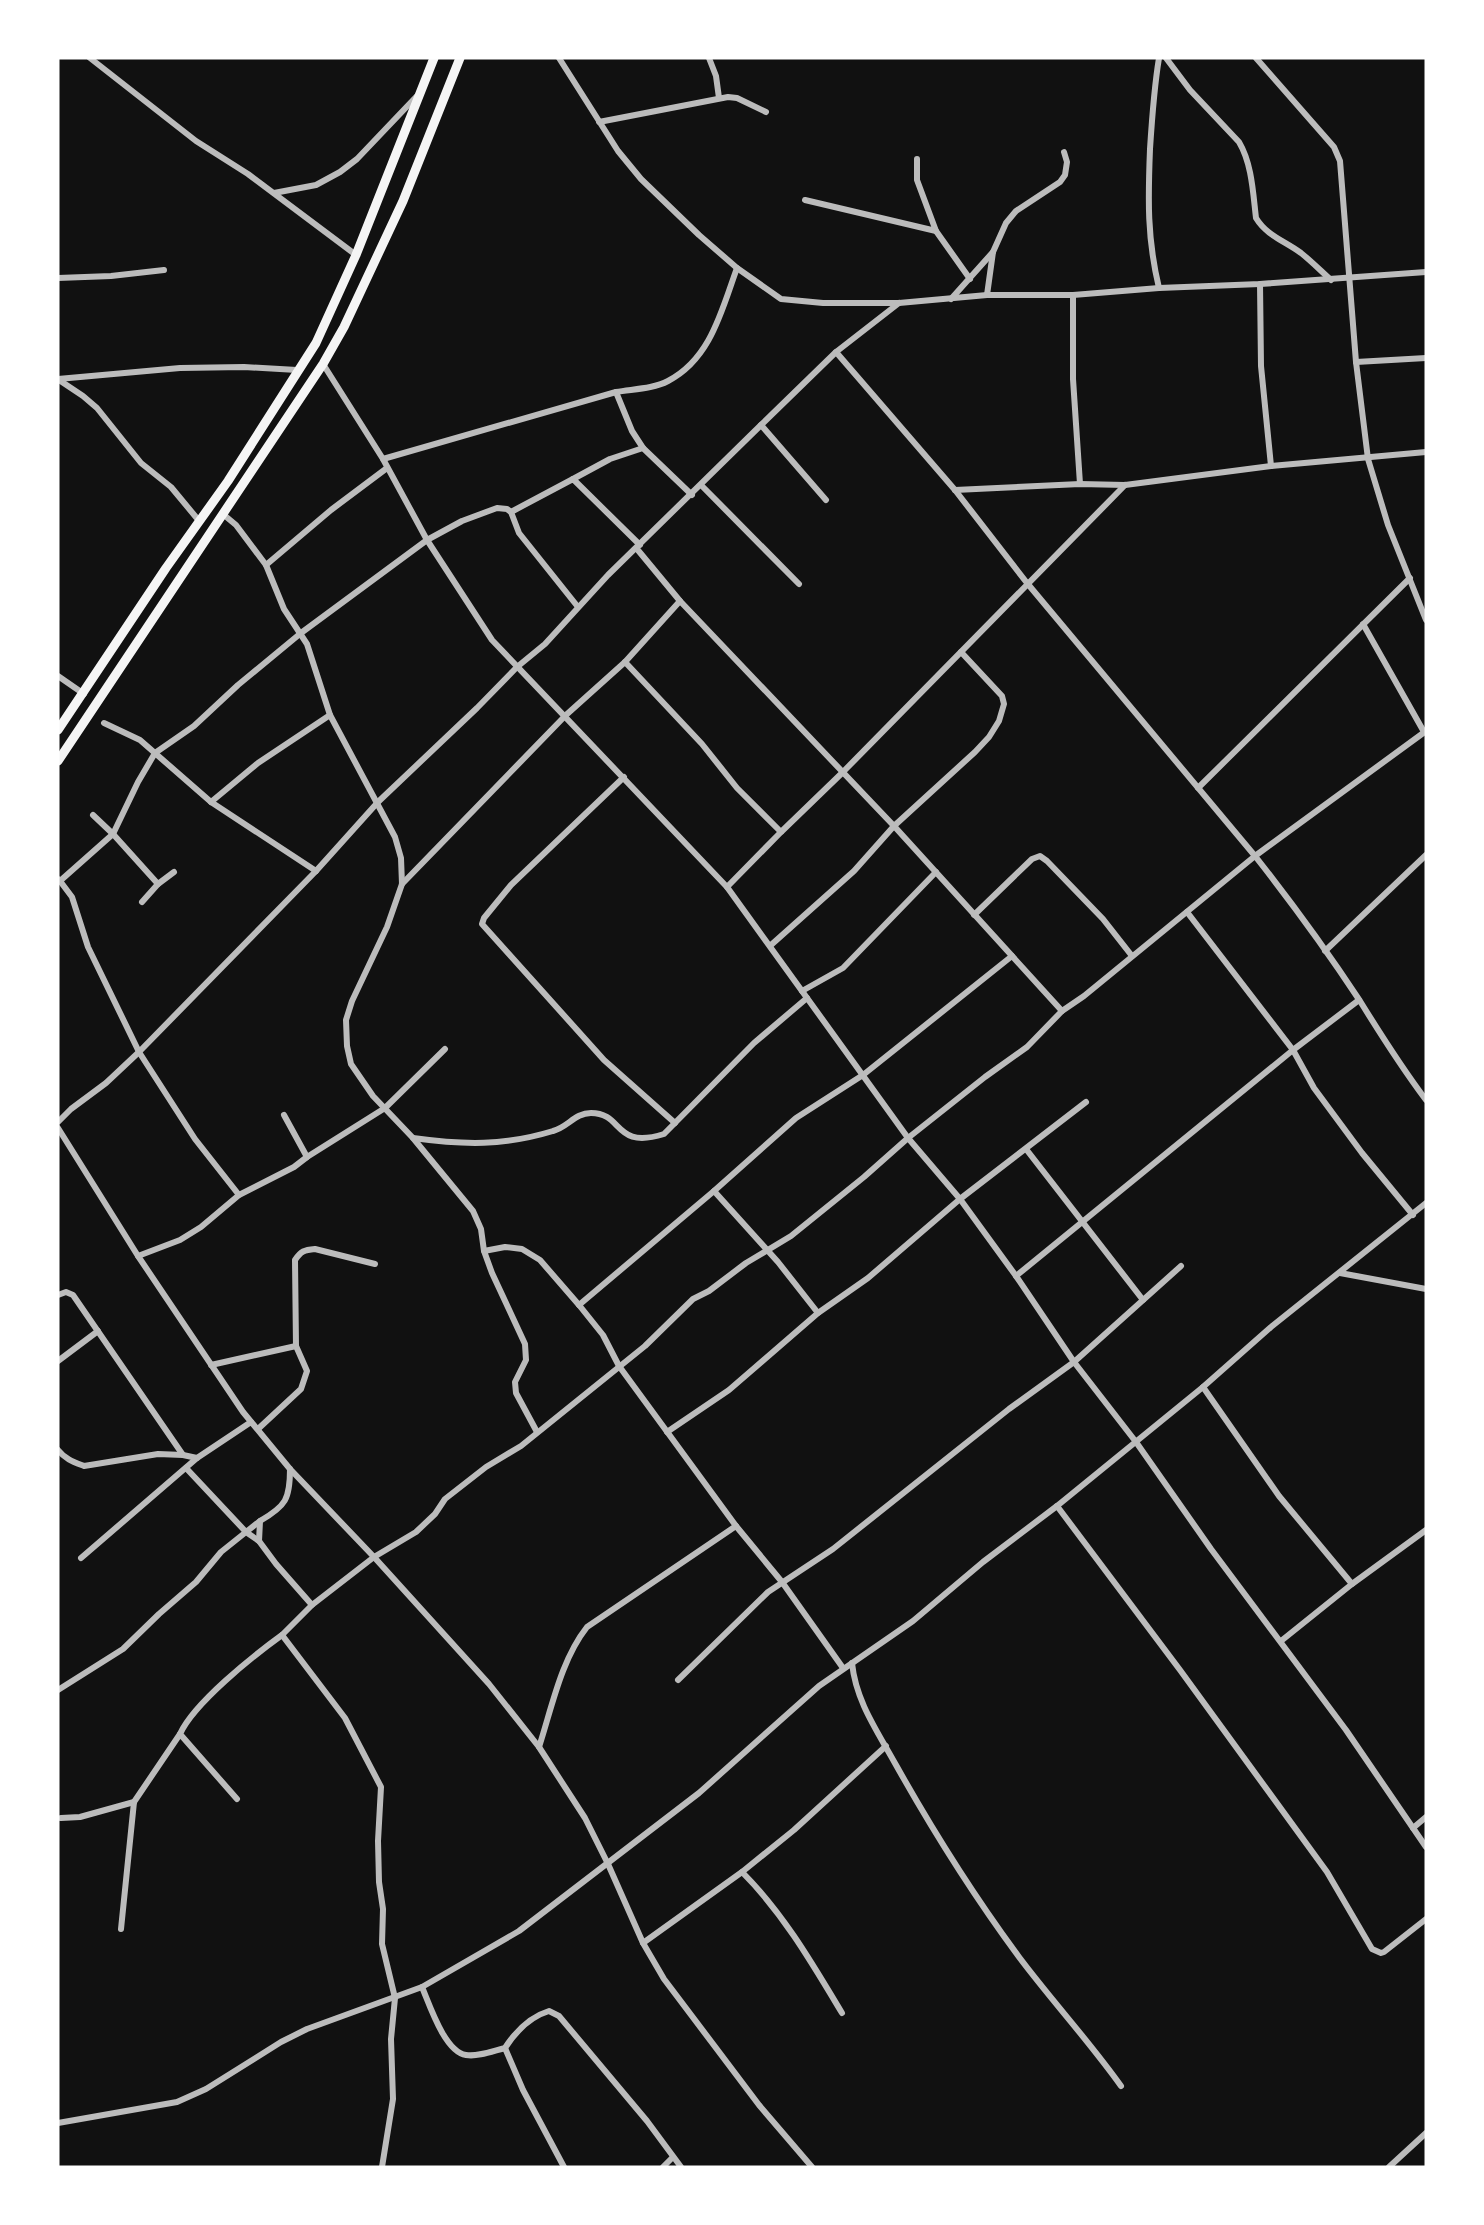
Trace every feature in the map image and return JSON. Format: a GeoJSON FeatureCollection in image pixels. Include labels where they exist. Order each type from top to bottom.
{"type":"FeatureCollection","features":[{"type":"Feature","properties":{"kind":"main road"},"geometry":{"type":"LineString","coordinates":[[58,730],[139,607],[228,481],[325,326],[434,58]]}},
{"type":"Feature","properties":{"kind":"main road"},"geometry":{"type":"LineString","coordinates":[[58,761],[224,515],[345,327],[403,201],[460,58]]}},
{"type":"Feature","properties":{"kind":"street"},"geometry":{"type":"LineString","coordinates":[[90,58],[196,141],[356,254]]}},
{"type":"Feature","properties":{"kind":"street"},"geometry":{"type":"LineString","coordinates":[[559,58],[629,166],[699,235],[737,268],[781,299],[823,303],[899,303],[987,295],[1073,295],[1426,272]]}},
{"type":"Feature","properties":{"kind":"street"},"geometry":{"type":"LineString","coordinates":[[709,58],[716,76],[719,98]]}},
{"type":"Feature","properties":{"kind":"street"},"geometry":{"type":"LineString","coordinates":[[1159,58],[1153,91],[1148,205],[1153,260],[1159,288]]}},
{"type":"Feature","properties":{"kind":"street"},"geometry":{"type":"LineString","coordinates":[[1166,58],[1190,90],[1239,142],[1247,160],[1256,218],[1260,225],[1298,251],[1331,280]]}},
{"type":"Feature","properties":{"kind":"street"},"geometry":{"type":"LineString","coordinates":[[1256,58],[1337,153],[1342,170],[1356,362],[1368,459],[1388,526],[1426,620]]}},
{"type":"Feature","properties":{"kind":"street"},"geometry":{"type":"LineString","coordinates":[[274,194],[316,185],[340,172],[357,159],[413,102],[424,87]]}},
{"type":"Feature","properties":{"kind":"street"},"geometry":{"type":"LineString","coordinates":[[599,122],[719,98],[737,98],[766,112]]}},
{"type":"Feature","properties":{"kind":"street"},"geometry":{"type":"LineString","coordinates":[[987,295],[993,252],[1006,223],[1016,211],[1060,182],[1065,175],[1067,162],[1064,152]]}},
{"type":"Feature","properties":{"kind":"street"},"geometry":{"type":"LineString","coordinates":[[917,159],[917,180],[936,231],[970,279]]}},
{"type":"Feature","properties":{"kind":"street"},"geometry":{"type":"LineString","coordinates":[[805,200],[936,231]]}},
{"type":"Feature","properties":{"kind":"street"},"geometry":{"type":"LineString","coordinates":[[951,299],[993,252]]}},
{"type":"Feature","properties":{"kind":"street"},"geometry":{"type":"LineString","coordinates":[[383,459],[616,392],[655,386],[668,381],[696,358],[713,332],[737,268]]}},
{"type":"Feature","properties":{"kind":"street"},"geometry":{"type":"LineString","coordinates":[[58,278],[164,270]]}},
{"type":"Feature","properties":{"kind":"street"},"geometry":{"type":"LineString","coordinates":[[1260,284],[1262,366],[1271,466]]}},
{"type":"Feature","properties":{"kind":"street"},"geometry":{"type":"LineString","coordinates":[[1073,295],[1073,379],[1080,484]]}},
{"type":"Feature","properties":{"kind":"street"},"geometry":{"type":"LineString","coordinates":[[58,1122],[139,1052],[316,871],[378,802],[478,708],[517,667],[545,644],[608,575],[761,425],[836,352],[899,303]]}},
{"type":"Feature","properties":{"kind":"street"},"geometry":{"type":"LineString","coordinates":[[836,352],[955,490],[1027,583],[1255,856],[1290,901],[1359,1000],[1400,1066],[1426,1100]]}},
{"type":"Feature","properties":{"kind":"street"},"geometry":{"type":"LineString","coordinates":[[1356,362],[1426,358]]}},
{"type":"Feature","properties":{"kind":"street"},"geometry":{"type":"LineString","coordinates":[[323,364],[383,459],[427,540],[492,640],[727,887],[908,1138],[960,1199],[1074,1362],[1136,1442],[1211,1549],[1346,1730],[1426,1847]]}},
{"type":"Feature","properties":{"kind":"street"},"geometry":{"type":"LineString","coordinates":[[58,379],[180,368],[297,370]]}},
{"type":"Feature","properties":{"kind":"street"},"geometry":{"type":"LineString","coordinates":[[58,379],[97,408],[141,463],[171,487],[200,522]]}},
{"type":"Feature","properties":{"kind":"street"},"geometry":{"type":"LineString","coordinates":[[616,392],[632,431],[643,448],[692,495]]}},
{"type":"Feature","properties":{"kind":"street"},"geometry":{"type":"LineString","coordinates":[[761,425],[826,500]]}},
{"type":"Feature","properties":{"kind":"street"},"geometry":{"type":"LineString","coordinates":[[511,512],[610,459],[643,448]]}},
{"type":"Feature","properties":{"kind":"street"},"geometry":{"type":"LineString","coordinates":[[955,490],[1080,484],[1125,485],[1271,466],[1426,452]]}},
{"type":"Feature","properties":{"kind":"street"},"geometry":{"type":"LineString","coordinates":[[266,565],[331,510],[387,468]]}},
{"type":"Feature","properties":{"kind":"street"},"geometry":{"type":"LineString","coordinates":[[573,479],[638,547],[680,601],[894,826],[1062,1011]]}},
{"type":"Feature","properties":{"kind":"street"},"geometry":{"type":"LineString","coordinates":[[701,485],[800,584]]}},
{"type":"Feature","properties":{"kind":"street"},"geometry":{"type":"LineString","coordinates":[[727,887],[1125,485]]}},
{"type":"Feature","properties":{"kind":"street"},"geometry":{"type":"LineString","coordinates":[[239,1195],[188,1128],[139,1052],[88,947],[72,897],[59,880],[113,834],[155,753],[194,726],[237,685],[301,633],[427,540],[462,521],[490,510],[502,508],[511,512],[519,533],[578,607]]}},
{"type":"Feature","properties":{"kind":"street"},"geometry":{"type":"LineString","coordinates":[[224,515],[236,525],[266,565],[284,609],[307,644],[330,715],[395,837],[401,858],[402,884],[387,927],[352,1001],[346,1020],[351,1064],[373,1096],[413,1138],[473,1211],[481,1229],[484,1251],[525,1344],[526,1360],[515,1382],[516,1393],[537,1432]]}},
{"type":"Feature","properties":{"kind":"street"},"geometry":{"type":"LineString","coordinates":[[1198,788],[1410,578]]}},
{"type":"Feature","properties":{"kind":"street"},"geometry":{"type":"LineString","coordinates":[[402,884],[566,715],[625,662],[680,601]]}},
{"type":"Feature","properties":{"kind":"street"},"geometry":{"type":"LineString","coordinates":[[121,1929],[134,1802],[185,1724],[253,1656],[282,1635],[312,1605],[374,1558],[416,1532],[435,1514],[445,1499],[486,1467],[521,1446],[667,1326],[693,1299],[791,1236],[908,1138],[1027,1047],[1062,1011],[1255,856],[1425,731],[1363,624]]}},
{"type":"Feature","properties":{"kind":"street"},"geometry":{"type":"LineString","coordinates":[[771,945],[854,871],[894,826],[989,737],[1003,711],[1002,696],[961,652]]}},
{"type":"Feature","properties":{"kind":"street"},"geometry":{"type":"LineString","coordinates":[[625,662],[702,744],[737,788],[781,832]]}},
{"type":"Feature","properties":{"kind":"street"},"geometry":{"type":"LineString","coordinates":[[58,676],[84,694]]}},
{"type":"Feature","properties":{"kind":"street"},"geometry":{"type":"LineString","coordinates":[[211,802],[258,763],[330,715]]}},
{"type":"Feature","properties":{"kind":"street"},"geometry":{"type":"LineString","coordinates":[[104,723],[140,740],[211,802],[316,871]]}},
{"type":"Feature","properties":{"kind":"street"},"geometry":{"type":"LineString","coordinates":[[624,777],[511,885],[482,924],[604,1060],[675,1123]]}},
{"type":"Feature","properties":{"kind":"street"},"geometry":{"type":"LineString","coordinates":[[93,815],[158,884]]}},
{"type":"Feature","properties":{"kind":"street"},"geometry":{"type":"LineString","coordinates":[[1325,951],[1426,855]]}},
{"type":"Feature","properties":{"kind":"street"},"geometry":{"type":"LineString","coordinates":[[974,915],[1026,865],[1040,856],[1103,919],[1132,956]]}},
{"type":"Feature","properties":{"kind":"street"},"geometry":{"type":"LineString","coordinates":[[142,902],[158,884],[174,872]]}},
{"type":"Feature","properties":{"kind":"street"},"geometry":{"type":"LineString","coordinates":[[802,990],[843,968],[936,872]]}},
{"type":"Feature","properties":{"kind":"street"},"geometry":{"type":"LineString","coordinates":[[1187,912],[1293,1050],[1314,1088],[1362,1153],[1413,1214]]}},
{"type":"Feature","properties":{"kind":"street"},"geometry":{"type":"LineString","coordinates":[[579,1305],[796,1118],[863,1075],[1012,956]]}},
{"type":"Feature","properties":{"kind":"street"},"geometry":{"type":"LineString","coordinates":[[413,1138],[457,1144],[498,1143],[562,1129],[573,1118],[592,1113],[601,1114],[627,1135],[638,1139],[664,1134],[754,1043],[807,998]]}},
{"type":"Feature","properties":{"kind":"street"},"geometry":{"type":"LineString","coordinates":[[1016,1276],[1293,1050],[1359,1000]]}},
{"type":"Feature","properties":{"kind":"street"},"geometry":{"type":"LineString","coordinates":[[138,1256],[180,1240],[201,1227],[239,1195],[279,1176],[385,1108],[445,1049]]}},
{"type":"Feature","properties":{"kind":"street"},"geometry":{"type":"LineString","coordinates":[[667,1432],[729,1390],[818,1313],[868,1278],[960,1199],[1086,1102]]}},
{"type":"Feature","properties":{"kind":"street"},"geometry":{"type":"LineString","coordinates":[[284,1115],[307,1157]]}},
{"type":"Feature","properties":{"kind":"street"},"geometry":{"type":"LineString","coordinates":[[58,1128],[138,1256],[251,1422],[290,1469],[489,1684],[540,1747],[585,1818],[643,1943],[664,1979],[760,2105],[812,2167]]}},
{"type":"Feature","properties":{"kind":"street"},"geometry":{"type":"LineString","coordinates":[[1026,1149],[1143,1300]]}},
{"type":"Feature","properties":{"kind":"street"},"geometry":{"type":"LineString","coordinates":[[714,1191],[818,1313]]}},
{"type":"Feature","properties":{"kind":"street"},"geometry":{"type":"LineString","coordinates":[[58,2123],[177,2102],[206,2089],[298,2034],[422,1987],[519,1931],[720,1776],[819,1686],[913,1621],[983,1562],[1057,1506],[1203,1387],[1271,1327],[1426,1203]]}},
{"type":"Feature","properties":{"kind":"street"},"geometry":{"type":"LineString","coordinates":[[484,1251],[505,1247],[522,1249],[540,1260],[579,1305],[603,1335],[619,1366],[736,1526],[782,1582],[843,1668]]}},
{"type":"Feature","properties":{"kind":"street"},"geometry":{"type":"LineString","coordinates":[[258,1429],[301,1389],[305,1381],[307,1371],[296,1346],[295,1260],[305,1250],[315,1249],[375,1264]]}},
{"type":"Feature","properties":{"kind":"street"},"geometry":{"type":"LineString","coordinates":[[678,1681],[782,1582],[833,1549],[977,1434],[1074,1362],[1181,1266]]}},
{"type":"Feature","properties":{"kind":"street"},"geometry":{"type":"LineString","coordinates":[[1340,1273],[1426,1289]]}},
{"type":"Feature","properties":{"kind":"street"},"geometry":{"type":"LineString","coordinates":[[58,1295],[66,1292],[73,1295],[183,1455]]}},
{"type":"Feature","properties":{"kind":"street"},"geometry":{"type":"LineString","coordinates":[[58,1361],[98,1331]]}},
{"type":"Feature","properties":{"kind":"street"},"geometry":{"type":"LineString","coordinates":[[211,1365],[296,1346]]}},
{"type":"Feature","properties":{"kind":"street"},"geometry":{"type":"LineString","coordinates":[[1203,1387],[1279,1496],[1352,1584]]}},
{"type":"Feature","properties":{"kind":"street"},"geometry":{"type":"LineString","coordinates":[[81,1558],[197,1458],[251,1422]]}},
{"type":"Feature","properties":{"kind":"street"},"geometry":{"type":"LineString","coordinates":[[58,1450],[62,1456],[84,1466],[158,1454],[197,1458]]}},
{"type":"Feature","properties":{"kind":"street"},"geometry":{"type":"LineString","coordinates":[[186,1468],[246,1532],[259,1541],[312,1605]]}},
{"type":"Feature","properties":{"kind":"street"},"geometry":{"type":"LineString","coordinates":[[58,1690],[123,1649],[196,1582],[221,1552],[260,1521],[278,1511],[290,1490],[290,1469]]}},
{"type":"Feature","properties":{"kind":"street"},"geometry":{"type":"LineString","coordinates":[[1057,1506],[1327,1872],[1372,1949],[1384,1952],[1426,1919]]}},
{"type":"Feature","properties":{"kind":"street"},"geometry":{"type":"LineString","coordinates":[[259,1541],[260,1521]]}},
{"type":"Feature","properties":{"kind":"street"},"geometry":{"type":"LineString","coordinates":[[540,1747],[569,1657],[587,1628],[736,1526]]}},
{"type":"Feature","properties":{"kind":"street"},"geometry":{"type":"LineString","coordinates":[[1281,1641],[1352,1584],[1426,1530]]}},
{"type":"Feature","properties":{"kind":"street"},"geometry":{"type":"LineString","coordinates":[[282,1635],[345,1718],[381,1787],[378,1841],[383,1909],[382,1944],[395,1998],[391,2039],[393,2099],[382,2167]]}},
{"type":"Feature","properties":{"kind":"street"},"geometry":{"type":"LineString","coordinates":[[852,1663],[863,1707],[925,1817],[981,1904],[1020,1958],[1094,2048],[1121,2086]]}},
{"type":"Feature","properties":{"kind":"street"},"geometry":{"type":"LineString","coordinates":[[180,1734],[237,1799]]}},
{"type":"Feature","properties":{"kind":"street"},"geometry":{"type":"LineString","coordinates":[[643,1943],[742,1872],[794,1830],[886,1746]]}},
{"type":"Feature","properties":{"kind":"street"},"geometry":{"type":"LineString","coordinates":[[61,1818],[80,1817],[134,1802]]}},
{"type":"Feature","properties":{"kind":"street"},"geometry":{"type":"LineString","coordinates":[[1413,1828],[1426,1817]]}},
{"type":"Feature","properties":{"kind":"street"},"geometry":{"type":"LineString","coordinates":[[742,1872],[758,1888],[789,1929],[842,2013]]}},
{"type":"Feature","properties":{"kind":"street"},"geometry":{"type":"LineString","coordinates":[[422,1987],[453,2049],[463,2055],[473,2056],[505,2048],[515,2032],[538,2014],[549,2011],[559,2016],[647,2121],[681,2167]]}},
{"type":"Feature","properties":{"kind":"street"},"geometry":{"type":"LineString","coordinates":[[505,2048],[523,2090],[564,2167]]}},
{"type":"Feature","properties":{"kind":"street"},"geometry":{"type":"LineString","coordinates":[[1389,2167],[1426,2133]]}},
{"type":"Feature","properties":{"kind":"street"},"geometry":{"type":"LineString","coordinates":[[663,2167],[673,2157]]}}]}
